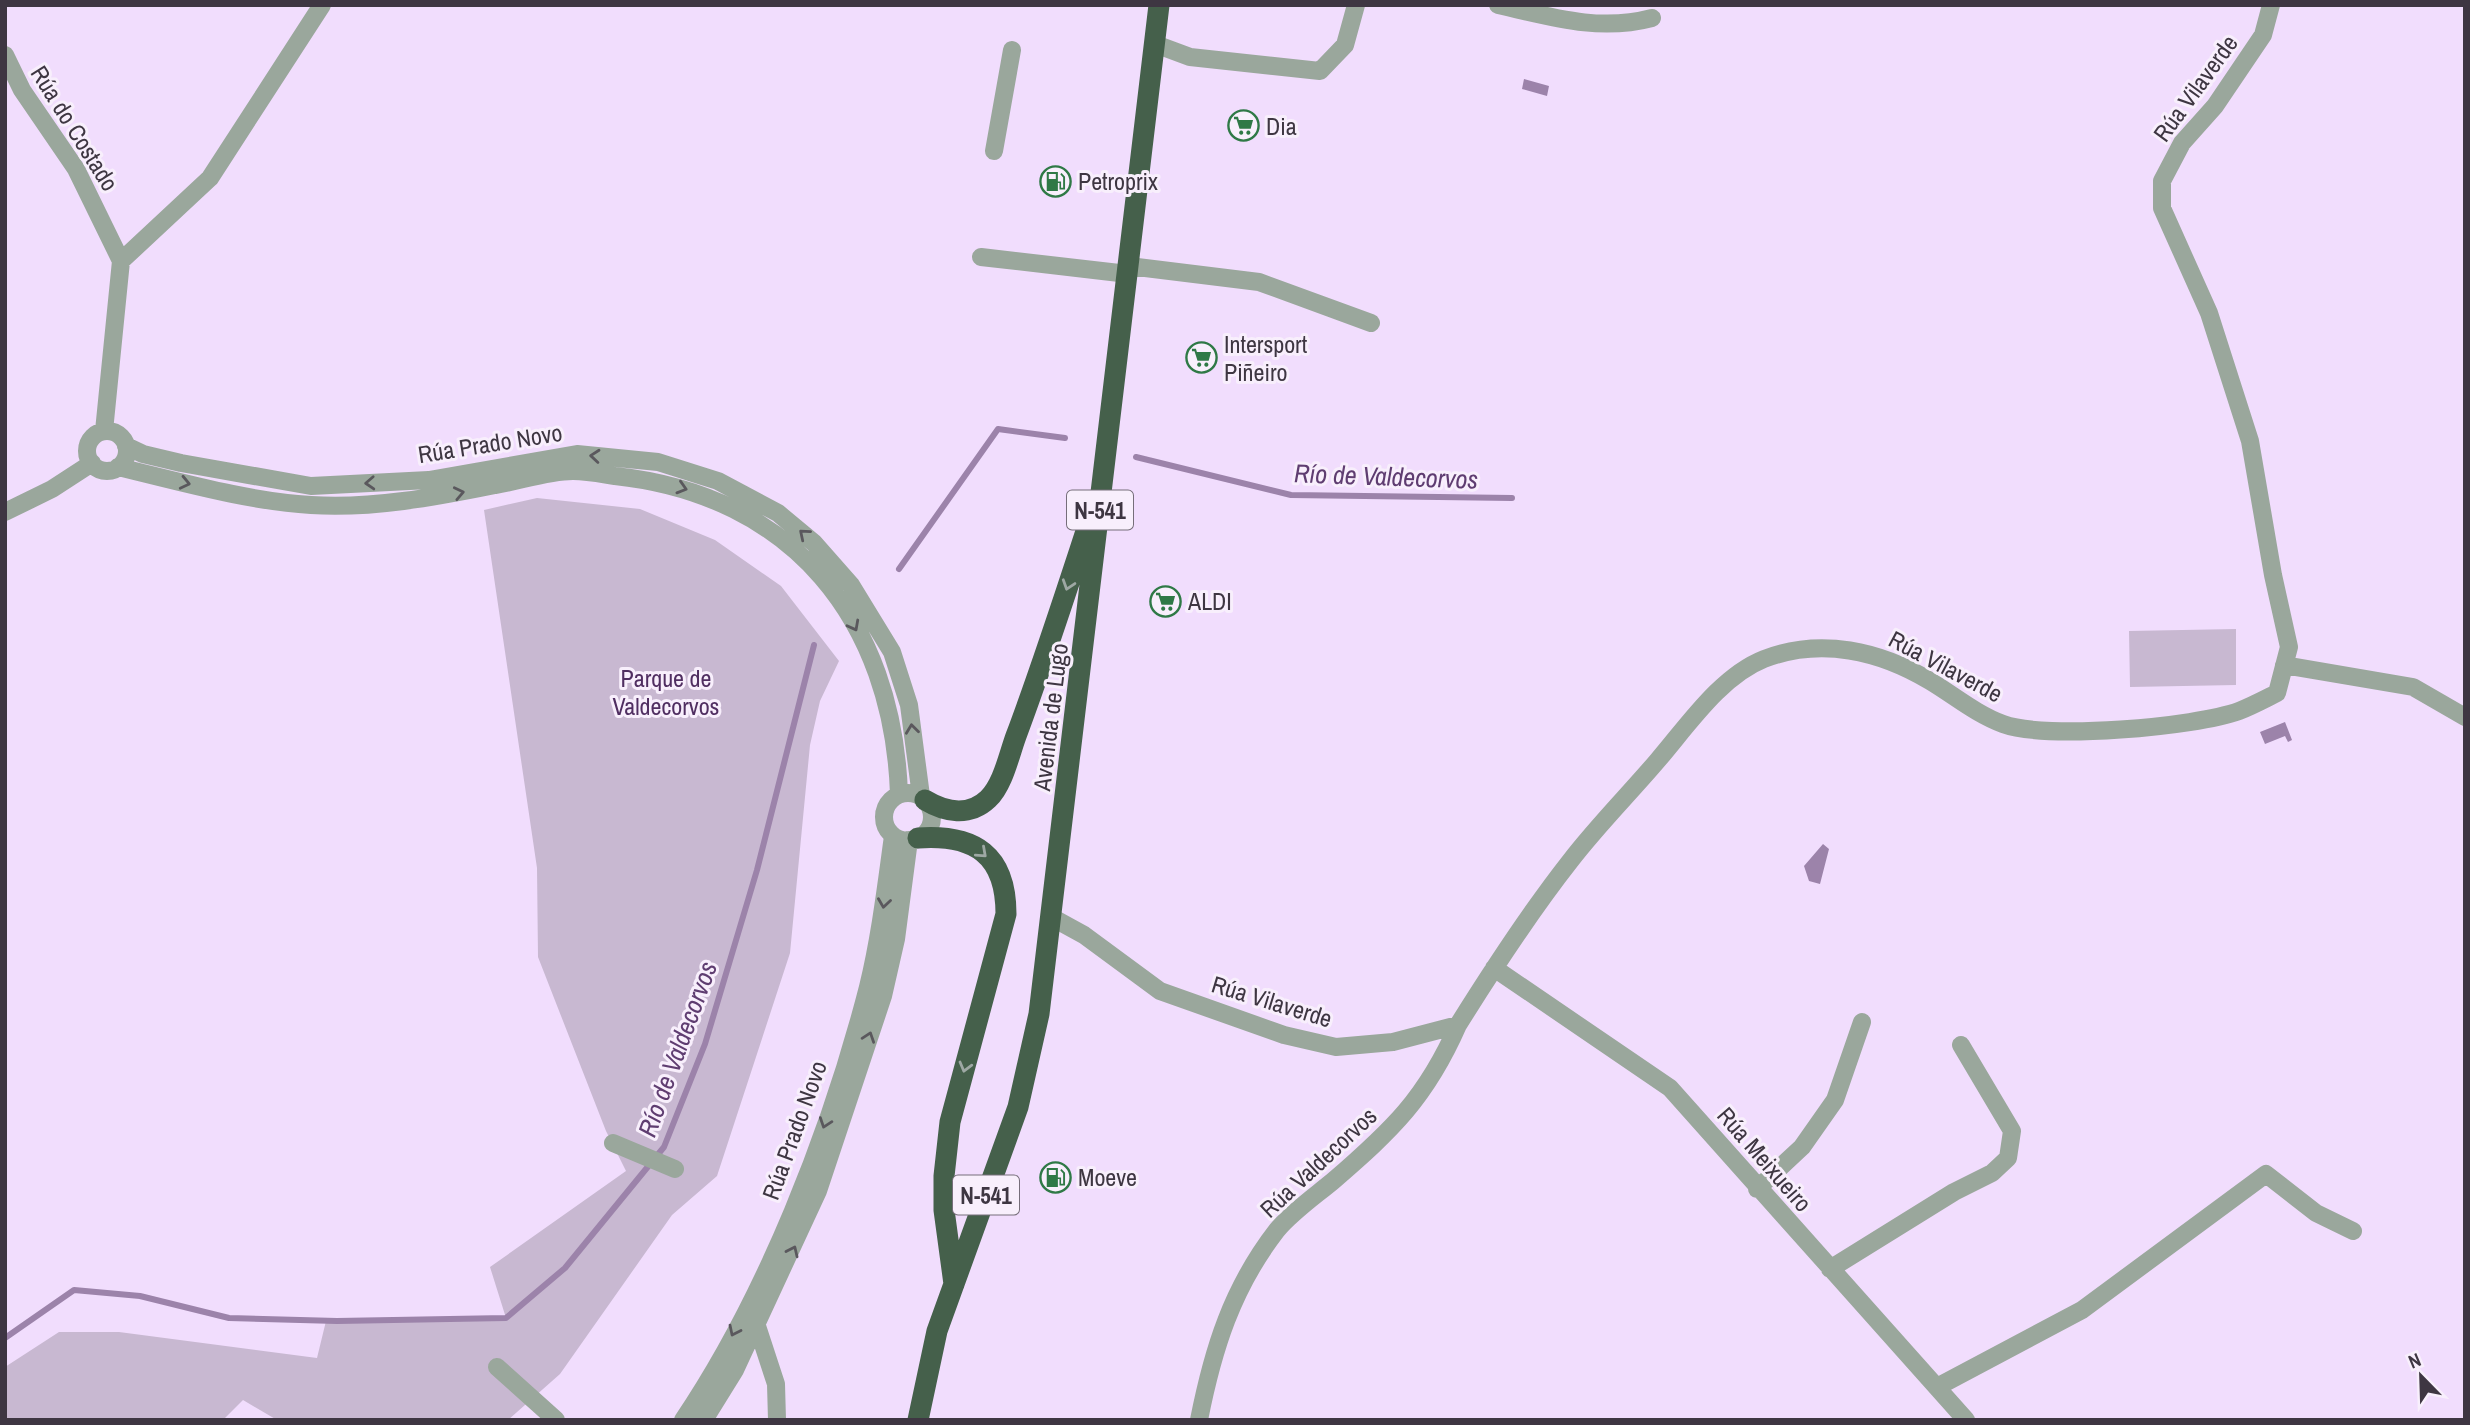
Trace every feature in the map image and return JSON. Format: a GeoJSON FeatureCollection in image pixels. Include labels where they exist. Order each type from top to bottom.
{"type":"FeatureCollection","features":[{"type":"Feature","properties":{"kind":"highway","name":"Avenida de Lugo"},"geometry":{"type":"LineString","coordinates":[[918,1420],[937,1331],[1018,1107],[1039,1014],[1053,918],[1159,5]]}},
{"type":"Feature","properties":{"kind":"highway"},"geometry":{"type":"LineString","coordinates":[[923,798],[937,808],[971,811],[990,799],[1004,770],[1046,655],[1105,473]]}},
{"type":"Feature","properties":{"kind":"highway"},"geometry":{"type":"LineString","coordinates":[[907,838],[945,836],[972,844],[998,869],[1006,897],[1006,914],[950,1122],[944,1176],[944,1210],[954,1284]]}},
{"type":"Feature","properties":{"kind":"street"},"geometry":{"type":"LineString","coordinates":[[104,431],[120,436],[126,446],[126,458],[118,467],[102,470],[92,463],[89,444],[104,431],[121,261],[210,178],[322,5]]}},
{"type":"Feature","properties":{"kind":"street"},"geometry":{"type":"LineString","coordinates":[[1155,44],[1190,57],[1320,71],[1345,45],[1356,5]]}},
{"type":"Feature","properties":{"kind":"street"},"geometry":{"type":"LineString","coordinates":[[1498,5],[1582,25],[1626,25],[1652,18]]}},
{"type":"Feature","properties":{"kind":"street","name":"Rúa Vilaverde"},"geometry":{"type":"LineString","coordinates":[[1053,918],[1084,934],[1160,991],[1284,1035],[1336,1046],[1393,1042],[1458,1025],[1494,968],[1572,859],[1688,725],[1745,668],[1765,658],[1819,648],[1854,649],[1886,657],[1931,681],[1970,709],[2006,725],[2065,731],[2134,729],[2238,712],[2277,693],[2289,647],[2250,441],[2209,313],[2162,208],[2162,181],[2182,143],[2215,106],[2243,68],[2263,35],[2271,5]]}},
{"type":"Feature","properties":{"kind":"street"},"geometry":{"type":"LineString","coordinates":[[994,151],[1012,50]]}},
{"type":"Feature","properties":{"kind":"street","name":"Rúa do Costado"},"geometry":{"type":"LineString","coordinates":[[5,55],[22,90],[76,170],[121,261]]}},
{"type":"Feature","properties":{"kind":"street"},"geometry":{"type":"LineString","coordinates":[[981,257],[1259,282],[1371,323]]}},
{"type":"Feature","properties":{"kind":"street","name":"Rúa Prado Novo"},"geometry":{"type":"LineString","coordinates":[[126,446],[143,454],[181,463],[311,486],[429,480],[577,454],[658,462],[718,481],[778,513],[814,543],[851,585],[892,652],[909,705],[923,798]]}},
{"type":"Feature","properties":{"kind":"street"},"geometry":{"type":"LineString","coordinates":[[5,512],[52,489],[92,463]]}},
{"type":"Feature","properties":{"kind":"street","name":"Rúa Prado Novo"},"geometry":{"type":"LineString","coordinates":[[118,467],[190,484],[312,505],[431,499],[572,471],[656,480],[714,498],[772,530],[806,558],[840,599],[876,667],[891,713],[898,758],[899,794]]}},
{"type":"Feature","properties":{"kind":"street"},"geometry":{"type":"LineString","coordinates":[[2284,665],[2413,687],[2465,717]]}},
{"type":"Feature","properties":{"kind":"street"},"geometry":{"type":"LineString","coordinates":[[908,793],[923,798],[930,807],[931,821],[907,838],[886,827],[884,811],[887,804],[899,794],[908,793]]}},
{"type":"Feature","properties":{"kind":"street","name":"Rúa Prado Novo"},"geometry":{"type":"LineString","coordinates":[[704,1420],[757,1326],[818,1191],[883,996],[896,939],[907,838]]}},
{"type":"Feature","properties":{"kind":"street","name":"Rúa Prado Novo"},"geometry":{"type":"LineString","coordinates":[[683,1420],[720,1360],[755,1290],[782,1232],[823,1129],[867,988],[907,838]]}},
{"type":"Feature","properties":{"kind":"street","name":"Rúa Meixueiro"},"geometry":{"type":"LineString","coordinates":[[1494,968],[1655,1075],[1670,1088],[1757,1189],[1966,1420]]}},
{"type":"Feature","properties":{"kind":"street"},"geometry":{"type":"LineString","coordinates":[[1757,1189],[1802,1147],[1835,1100],[1862,1022]]}},
{"type":"Feature","properties":{"kind":"street","name":"Rúa Valdecorvos"},"geometry":{"type":"LineString","coordinates":[[1199,1420],[1212,1355],[1242,1284],[1279,1228],[1372,1147],[1409,1110],[1439,1068],[1458,1025]]}},
{"type":"Feature","properties":{"kind":"street"},"geometry":{"type":"LineString","coordinates":[[1830,1269],[1954,1192],[1992,1173],[2008,1158],[2012,1131],[1961,1045]]}},
{"type":"Feature","properties":{"kind":"street"},"geometry":{"type":"LineString","coordinates":[[613,1143],[675,1170]]}},
{"type":"Feature","properties":{"kind":"street"},"geometry":{"type":"LineString","coordinates":[[1937,1387],[2082,1310],[2266,1174],[2316,1213],[2353,1231]]}},
{"type":"Feature","properties":{"kind":"street"},"geometry":{"type":"LineString","coordinates":[[757,1326],[776,1384],[777,1420]]}},
{"type":"Feature","properties":{"kind":"street"},"geometry":{"type":"LineString","coordinates":[[497,1367],[556,1420]]}},
{"type":"Feature","properties":{"kind":"green space","name":"Parque de Valdecorvos"},"geometry":{"type":"Polygon","coordinates":[[[537,498],[640,509],[715,540],[781,586],[839,661],[820,701],[810,745],[790,953],[717,1176],[672,1215],[560,1374],[508,1420],[277,1420],[243,1400],[223,1420],[5,1420],[5,1367],[59,1332],[119,1332],[317,1358],[326,1321],[506,1318],[490,1267],[626,1171],[606,1131],[538,957],[537,868],[484,510],[537,498]]]}},
{"type":"Feature","properties":{"kind":"green space"},"geometry":{"type":"Polygon","coordinates":[[[2236,629],[2236,685],[2130,687],[2129,631],[2236,629]]]}},
{"type":"Feature","properties":{"kind":"shaded area"},"geometry":{"type":"Polygon","coordinates":[[[1524,79],[1549,86],[1547,96],[1522,89],[1524,79]]]}},
{"type":"Feature","properties":{"kind":"shaded area"},"geometry":{"type":"Polygon","coordinates":[[[2285,722],[2292,740],[2288,742],[2285,736],[2265,744],[2260,732],[2285,722]]]}},
{"type":"Feature","properties":{"kind":"shaded area"},"geometry":{"type":"Polygon","coordinates":[[[1823,844],[1829,849],[1820,884],[1809,881],[1804,866],[1823,844]]]}},
{"type":"Feature","properties":{"kind":"waterway","name":"Río de Valdecorvos"},"geometry":{"type":"LineString","coordinates":[[899,569],[998,429],[1065,438]]}},
{"type":"Feature","properties":{"kind":"waterway","name":"Río de Valdecorvos"},"geometry":{"type":"LineString","coordinates":[[1136,457],[1291,495],[1512,498]]}},
{"type":"Feature","properties":{"kind":"waterway","name":"Río de Valdecorvos"},"geometry":{"type":"LineString","coordinates":[[5,1338],[74,1290],[140,1296],[229,1318],[337,1321],[506,1318],[565,1268],[664,1147],[705,1044],[757,870],[814,645]]}},
{"type":"Feature","properties":{"kind":"place","name":"Dia"},"geometry":{"type":"Point","coordinates":[1243,126]}},
{"type":"Feature","properties":{"kind":"place","name":"Petroprix"},"geometry":{"type":"Point","coordinates":[1055,181]}},
{"type":"Feature","properties":{"kind":"place","name":"Intersport Piñeiro"},"geometry":{"type":"Point","coordinates":[1201,358]}},
{"type":"Feature","properties":{"kind":"place","name":"ALDI"},"geometry":{"type":"Point","coordinates":[1165,601]}},
{"type":"Feature","properties":{"kind":"place","name":"Moeve"},"geometry":{"type":"Point","coordinates":[1055,1177]}}]}
